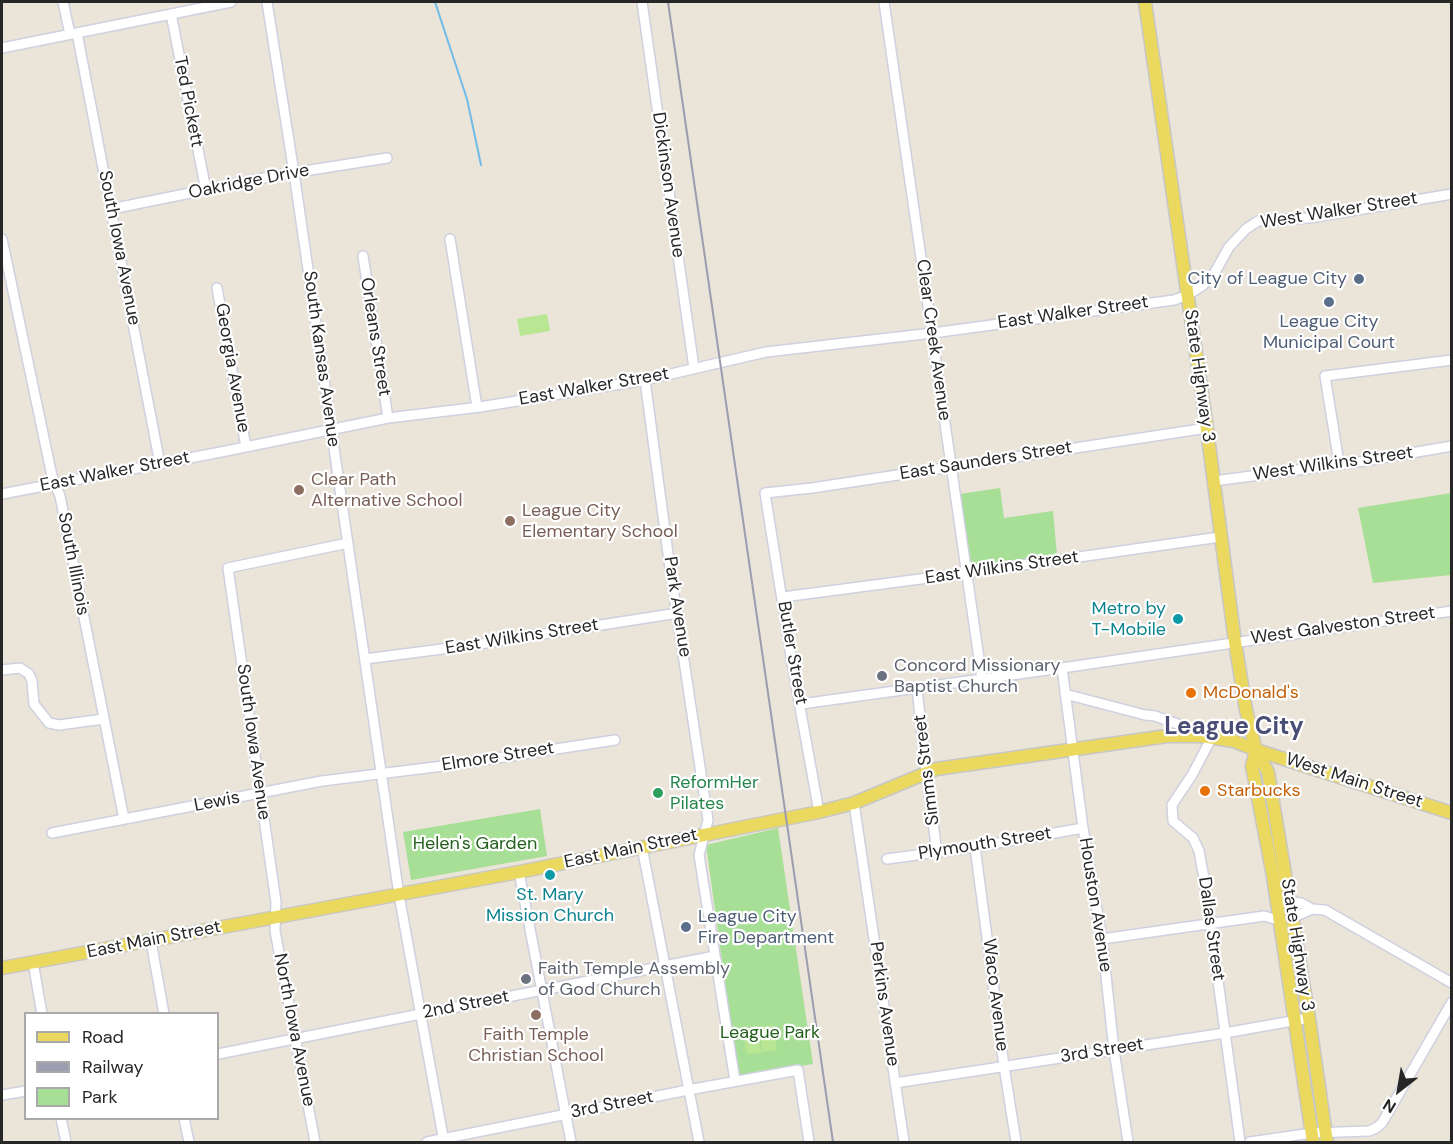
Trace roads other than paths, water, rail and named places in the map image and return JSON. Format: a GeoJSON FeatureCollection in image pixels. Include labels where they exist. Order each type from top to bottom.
{"type":"FeatureCollection","features":[{"type":"Feature","properties":{"kind":"main road","name":"State Highway 3"},"geometry":{"type":"LineString","coordinates":[[1145,2],[1207,428],[1235,642],[1246,710],[1256,750],[1252,766],[1285,911],[1303,1019],[1319,1138]]}},
{"type":"Feature","properties":{"kind":"main road","name":"East Main Street"},"geometry":{"type":"LineString","coordinates":[[2,968],[519,872],[819,812],[854,803],[926,772],[1167,736],[1207,736],[1234,741],[1256,750]]}},
{"type":"Feature","properties":{"kind":"main road","name":"West Main Street"},"geometry":{"type":"LineString","coordinates":[[1256,750],[1452,813]]}},
{"type":"Feature","properties":{"kind":"street","name":"South Iowa Avenue"},"geometry":{"type":"LineString","coordinates":[[63,2],[73,33],[111,209],[160,464]]}},
{"type":"Feature","properties":{"kind":"street"},"geometry":{"type":"LineString","coordinates":[[180,2],[182,12]]}},
{"type":"Feature","properties":{"kind":"street"},"geometry":{"type":"LineString","coordinates":[[2,48],[231,2]]}},
{"type":"Feature","properties":{"kind":"street","name":"South Kansas Avenue"},"geometry":{"type":"LineString","coordinates":[[267,2],[332,428],[399,894],[444,1141]]}},
{"type":"Feature","properties":{"kind":"street","name":"Dickinson Avenue"},"geometry":{"type":"LineString","coordinates":[[642,2],[694,368]]}},
{"type":"Feature","properties":{"kind":"street","name":"Clear Creek Avenue"},"geometry":{"type":"LineString","coordinates":[[884,2],[982,679]]}},
{"type":"Feature","properties":{"kind":"street","name":"Ted Pickett"},"geometry":{"type":"LineString","coordinates":[[171,14],[206,190]]}},
{"type":"Feature","properties":{"kind":"street","name":"Oakridge Drive"},"geometry":{"type":"LineString","coordinates":[[111,209],[294,173],[387,158]]}},
{"type":"Feature","properties":{"kind":"street","name":"West Walker Street"},"geometry":{"type":"LineString","coordinates":[[1188,295],[1214,274],[1229,247],[1246,229],[1258,221],[1309,218],[1452,194]]}},
{"type":"Feature","properties":{"kind":"street"},"geometry":{"type":"LineString","coordinates":[[450,238],[477,407]]}},
{"type":"Feature","properties":{"kind":"street","name":"South Illinois"},"geometry":{"type":"LineString","coordinates":[[2,239],[51,473],[56,484],[124,819]]}},
{"type":"Feature","properties":{"kind":"street","name":"Orleans Street"},"geometry":{"type":"LineString","coordinates":[[363,256],[388,418]]}},
{"type":"Feature","properties":{"kind":"street","name":"Georgia Avenue"},"geometry":{"type":"LineString","coordinates":[[217,288],[246,447]]}},
{"type":"Feature","properties":{"kind":"street","name":"East Walker Street"},"geometry":{"type":"LineString","coordinates":[[2,494],[388,418],[477,407],[645,380],[766,352],[933,333],[1174,300],[1188,295]]}},
{"type":"Feature","properties":{"kind":"street"},"geometry":{"type":"LineString","coordinates":[[1339,463],[1325,376],[1452,360]]}},
{"type":"Feature","properties":{"kind":"street","name":"Park Avenue"},"geometry":{"type":"LineString","coordinates":[[645,380],[669,561],[708,820],[699,855],[735,1081]]}},
{"type":"Feature","properties":{"kind":"street","name":"East Saunders Street"},"geometry":{"type":"LineString","coordinates":[[765,493],[812,488],[1207,428]]}},
{"type":"Feature","properties":{"kind":"street","name":"West Wilkins Street"},"geometry":{"type":"LineString","coordinates":[[1214,481],[1452,446]]}},
{"type":"Feature","properties":{"kind":"street","name":"Butler Street"},"geometry":{"type":"LineString","coordinates":[[765,493],[819,812]]}},
{"type":"Feature","properties":{"kind":"street","name":"East Wilkins Street"},"geometry":{"type":"LineString","coordinates":[[783,597],[1220,537]]}},
{"type":"Feature","properties":{"kind":"street","name":"South Iowa Avenue"},"geometry":{"type":"LineString","coordinates":[[276,917],[276,902],[228,568],[348,543]]}},
{"type":"Feature","properties":{"kind":"street","name":"West Galveston Street"},"geometry":{"type":"LineString","coordinates":[[801,704],[1452,611]]}},
{"type":"Feature","properties":{"kind":"street","name":"East Wilkins Street"},"geometry":{"type":"LineString","coordinates":[[365,659],[473,645],[678,613]]}},
{"type":"Feature","properties":{"kind":"street"},"geometry":{"type":"LineString","coordinates":[[2,670],[20,668],[29,674],[32,681],[34,704],[49,723],[59,725],[104,719]]}},
{"type":"Feature","properties":{"kind":"street","name":"Houston Avenue"},"geometry":{"type":"LineString","coordinates":[[1062,668],[1083,828],[1102,939],[1114,1050],[1128,1143]]}},
{"type":"Feature","properties":{"kind":"street","name":"Simms Street"},"geometry":{"type":"LineString","coordinates":[[917,688],[937,852]]}},
{"type":"Feature","properties":{"kind":"street"},"geometry":{"type":"LineString","coordinates":[[1065,694],[1155,716],[1207,736]]}},
{"type":"Feature","properties":{"kind":"street","name":"Dallas Street"},"geometry":{"type":"LineString","coordinates":[[1207,736],[1192,775],[1172,805],[1173,821],[1193,838],[1199,850],[1240,1143]]}},
{"type":"Feature","properties":{"kind":"street","name":"Elmore Street"},"geometry":{"type":"LineString","coordinates":[[382,774],[615,740]]}},
{"type":"Feature","properties":{"kind":"street","name":"Lewis"},"geometry":{"type":"LineString","coordinates":[[52,833],[322,781],[382,774]]}},
{"type":"Feature","properties":{"kind":"street","name":"Perkins Avenue"},"geometry":{"type":"LineString","coordinates":[[854,803],[904,1143]]}},
{"type":"Feature","properties":{"kind":"street","name":"Plymouth Street"},"geometry":{"type":"LineString","coordinates":[[887,859],[975,847],[1083,828]]}},
{"type":"Feature","properties":{"kind":"street"},"geometry":{"type":"LineString","coordinates":[[642,847],[699,1143]]}},
{"type":"Feature","properties":{"kind":"street","name":"Waco Avenue"},"geometry":{"type":"LineString","coordinates":[[975,847],[1016,1143]]}},
{"type":"Feature","properties":{"kind":"street"},"geometry":{"type":"LineString","coordinates":[[519,872],[571,1143]]}},
{"type":"Feature","properties":{"kind":"street"},"geometry":{"type":"LineString","coordinates":[[1285,911],[1301,903],[1312,909],[1325,910],[1452,983]]}},
{"type":"Feature","properties":{"kind":"street"},"geometry":{"type":"LineString","coordinates":[[1102,939],[1264,916],[1268,911],[1285,911],[1303,915],[1312,909]]}},
{"type":"Feature","properties":{"kind":"street","name":"North Iowa Avenue"},"geometry":{"type":"LineString","coordinates":[[276,917],[275,931],[315,1143]]}},
{"type":"Feature","properties":{"kind":"street"},"geometry":{"type":"LineString","coordinates":[[151,941],[164,1012]]}},
{"type":"Feature","properties":{"kind":"street","name":"2nd Street"},"geometry":{"type":"LineString","coordinates":[[219,1054],[715,956]]}},
{"type":"Feature","properties":{"kind":"street"},"geometry":{"type":"LineString","coordinates":[[33,962],[42,1012]]}},
{"type":"Feature","properties":{"kind":"street"},"geometry":{"type":"LineString","coordinates":[[1250,1143],[1319,1138],[1369,1131],[1382,1123],[1452,1002]]}},
{"type":"Feature","properties":{"kind":"street","name":"3rd Street"},"geometry":{"type":"LineString","coordinates":[[895,1083],[1303,1019]]}},
{"type":"Feature","properties":{"kind":"street","name":"3rd Street"},"geometry":{"type":"LineString","coordinates":[[427,1143],[798,1070],[809,1143]]}},
{"type":"Feature","properties":{"kind":"street"},"geometry":{"type":"LineString","coordinates":[[2,1095],[24,1091]]}},
{"type":"Feature","properties":{"kind":"street"},"geometry":{"type":"LineString","coordinates":[[61,1120],[66,1143]]}},
{"type":"Feature","properties":{"kind":"street"},"geometry":{"type":"LineString","coordinates":[[184,1120],[189,1143]]}},
{"type":"Feature","properties":{"kind":"waterway"},"geometry":{"type":"LineString","coordinates":[[435,2],[467,99],[481,165]]}},
{"type":"Feature","properties":{"kind":"railway"},"geometry":{"type":"LineString","coordinates":[[668,2],[833,1142]]}},
{"type":"Feature","properties":{"kind":"place","name":"City of League City"},"geometry":{"type":"Point","coordinates":[1359,279]}},
{"type":"Feature","properties":{"kind":"place","name":"League City Municipal Court"},"geometry":{"type":"Point","coordinates":[1329,302]}},
{"type":"Feature","properties":{"kind":"place","name":"Clear Path Alternative School"},"geometry":{"type":"Point","coordinates":[299,490]}},
{"type":"Feature","properties":{"kind":"place","name":"League City Elementary School"},"geometry":{"type":"Point","coordinates":[510,521]}},
{"type":"Feature","properties":{"kind":"place","name":"Metro by T-Mobile"},"geometry":{"type":"Point","coordinates":[1178,619]}},
{"type":"Feature","properties":{"kind":"place","name":"Concord Missionary Baptist Church"},"geometry":{"type":"Point","coordinates":[882,676]}},
{"type":"Feature","properties":{"kind":"place","name":"McDonald's"},"geometry":{"type":"Point","coordinates":[1191,693]}},
{"type":"Feature","properties":{"kind":"place","name":"Starbucks"},"geometry":{"type":"Point","coordinates":[1205,791]}},
{"type":"Feature","properties":{"kind":"place","name":"ReformHer Pilates"},"geometry":{"type":"Point","coordinates":[658,793]}},
{"type":"Feature","properties":{"kind":"place","name":"St. Mary Mission Church"},"geometry":{"type":"Point","coordinates":[550,875]}},
{"type":"Feature","properties":{"kind":"place","name":"League City Fire Department"},"geometry":{"type":"Point","coordinates":[686,927]}},
{"type":"Feature","properties":{"kind":"place","name":"Faith Temple Assembly of God Church"},"geometry":{"type":"Point","coordinates":[526,979]}},
{"type":"Feature","properties":{"kind":"place","name":"Faith Temple Christian School"},"geometry":{"type":"Point","coordinates":[536,1015]}},
{"type":"Feature","properties":{"kind":"district","name":"League City"},"geometry":{"type":"Point","coordinates":[1234,728]}},
{"type":"Feature","properties":{"kind":"park label","name":"Helen's Garden"},"geometry":{"type":"Point","coordinates":[475,844]}},
{"type":"Feature","properties":{"kind":"park label","name":"League Park"},"geometry":{"type":"Point","coordinates":[770,1033]}}]}
